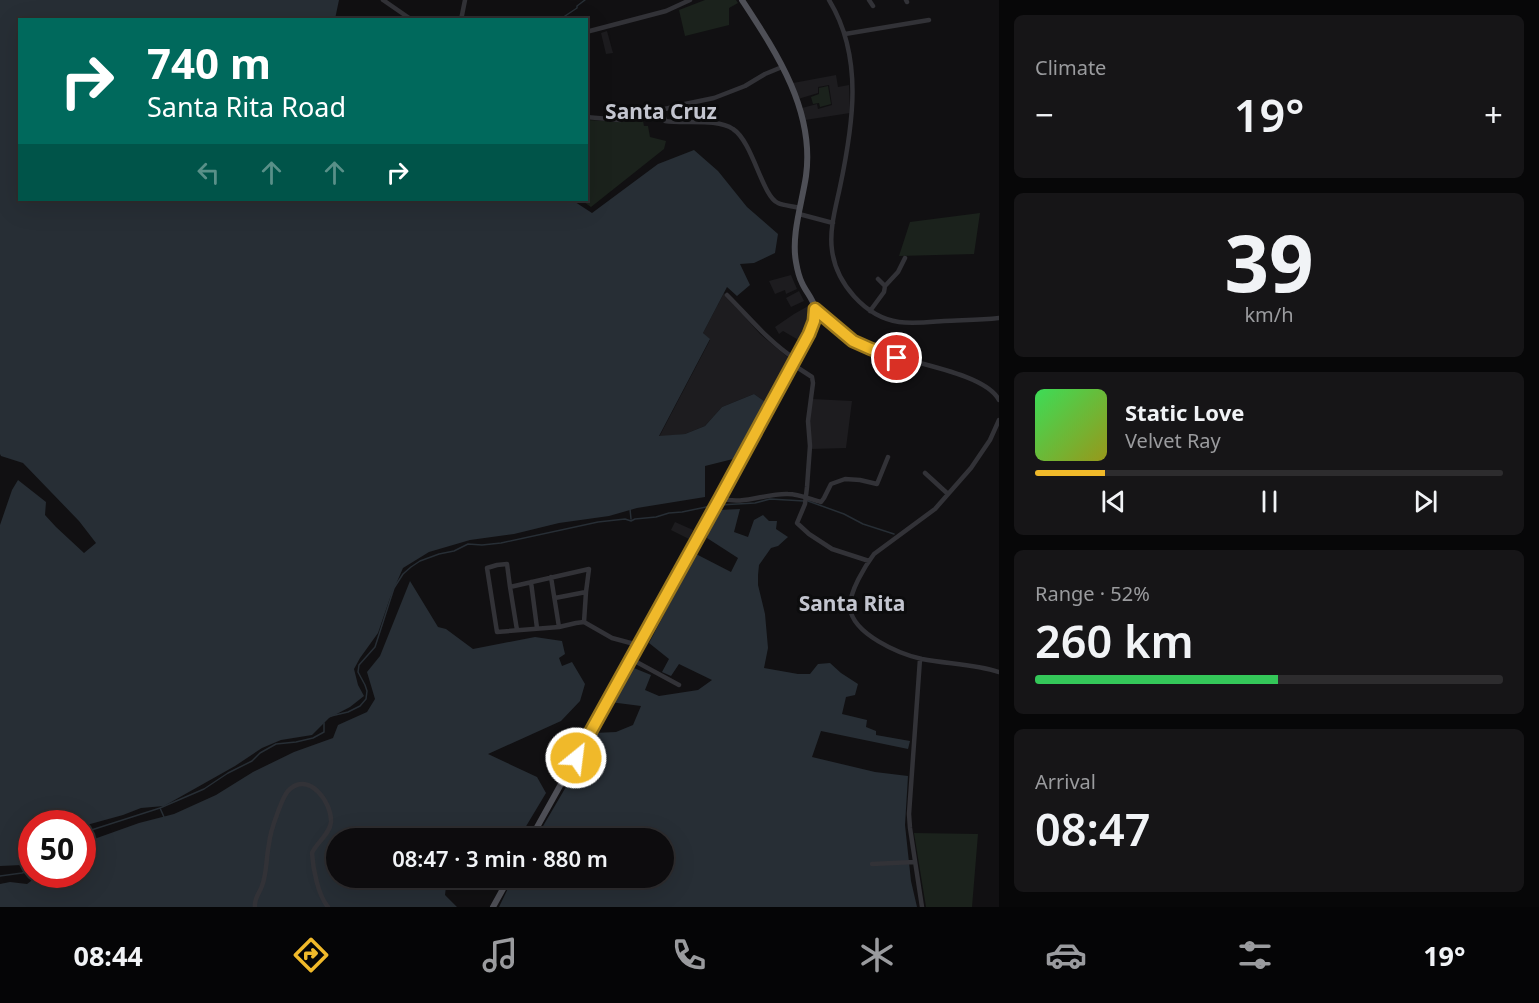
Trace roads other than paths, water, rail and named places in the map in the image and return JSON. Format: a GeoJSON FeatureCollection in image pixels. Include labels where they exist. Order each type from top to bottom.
{"type":"FeatureCollection","features":[{"type":"Feature","properties":{"kind":"main road"},"geometry":{"type":"LineString","coordinates":[[537,828],[719,499],[814,321],[815,309],[802,284],[796,261],[795,240],[806,174],[806,130],[799,105],[776,52],[742,0]]}},
{"type":"Feature","properties":{"kind":"main road"},"geometry":{"type":"LineString","coordinates":[[493,907],[503,888]]}},
{"type":"Feature","properties":{"kind":"street"},"geometry":{"type":"LineString","coordinates":[[383,0],[409,18]]}},
{"type":"Feature","properties":{"kind":"street"},"geometry":{"type":"LineString","coordinates":[[461,18],[465,0]]}},
{"type":"Feature","properties":{"kind":"street"},"geometry":{"type":"LineString","coordinates":[[588,31],[666,11],[690,0]]}},
{"type":"Feature","properties":{"kind":"street"},"geometry":{"type":"LineString","coordinates":[[829,0],[845,34],[852,75],[850,135],[833,223],[831,249],[836,269],[843,282],[862,305],[878,316],[900,322],[999,318]]}},
{"type":"Feature","properties":{"kind":"street"},"geometry":{"type":"LineString","coordinates":[[869,0],[873,6]]}},
{"type":"Feature","properties":{"kind":"street"},"geometry":{"type":"LineString","coordinates":[[845,34],[929,20]]}},
{"type":"Feature","properties":{"kind":"street"},"geometry":{"type":"LineString","coordinates":[[588,117],[620,120],[714,99],[782,67]]}},
{"type":"Feature","properties":{"kind":"street"},"geometry":{"type":"LineString","coordinates":[[662,110],[665,121],[723,124],[733,128],[745,142],[772,198],[778,204],[833,223]]}},
{"type":"Feature","properties":{"kind":"street"},"geometry":{"type":"LineString","coordinates":[[870,312],[905,258]]}},
{"type":"Feature","properties":{"kind":"street"},"geometry":{"type":"LineString","coordinates":[[878,279],[885,286]]}},
{"type":"Feature","properties":{"kind":"street"},"geometry":{"type":"LineString","coordinates":[[727,295],[758,329],[812,377],[805,501],[797,523],[832,549],[868,561]]}},
{"type":"Feature","properties":{"kind":"street"},"geometry":{"type":"LineString","coordinates":[[815,309],[853,341],[897,358],[972,379],[987,387],[999,400]]}},
{"type":"Feature","properties":{"kind":"street"},"geometry":{"type":"LineString","coordinates":[[999,420],[990,440],[971,468],[935,509],[874,554],[868,561],[852,593],[850,607],[852,616],[861,629],[899,652],[999,672]]}},
{"type":"Feature","properties":{"kind":"street"},"geometry":{"type":"LineString","coordinates":[[719,499],[738,501],[789,494],[805,501],[821,502],[831,484],[845,479],[877,484],[888,457]]}},
{"type":"Feature","properties":{"kind":"street"},"geometry":{"type":"LineString","coordinates":[[925,473],[948,494]]}},
{"type":"Feature","properties":{"kind":"street"},"geometry":{"type":"LineString","coordinates":[[506,555],[517,630]]}},
{"type":"Feature","properties":{"kind":"street"},"geometry":{"type":"LineString","coordinates":[[507,564],[487,568],[497,632],[559,627],[584,622],[612,638],[638,645]]}},
{"type":"Feature","properties":{"kind":"street"},"geometry":{"type":"LineString","coordinates":[[510,587],[590,569],[584,622]]}},
{"type":"Feature","properties":{"kind":"street"},"geometry":{"type":"LineString","coordinates":[[551,577],[559,627]]}},
{"type":"Feature","properties":{"kind":"street"},"geometry":{"type":"LineString","coordinates":[[531,582],[537,628]]}},
{"type":"Feature","properties":{"kind":"street"},"geometry":{"type":"LineString","coordinates":[[555,598],[586,592]]}},
{"type":"Feature","properties":{"kind":"street"},"geometry":{"type":"LineString","coordinates":[[921,658],[909,814],[922,907]]}},
{"type":"Feature","properties":{"kind":"street"},"geometry":{"type":"LineString","coordinates":[[631,659],[679,685]]}},
{"type":"Feature","properties":{"kind":"street"},"geometry":{"type":"LineString","coordinates":[[255,907],[264,878],[270,838],[284,796],[291,787],[302,784],[320,793],[325,799],[330,816],[329,830],[312,853],[320,892],[328,907]]}},
{"type":"Feature","properties":{"kind":"street"},"geometry":{"type":"LineString","coordinates":[[872,864],[914,862]]}},
{"type":"Feature","properties":{"kind":"waterway"},"geometry":{"type":"LineString","coordinates":[[562,18],[585,0]]}},
{"type":"Feature","properties":{"kind":"waterway"},"geometry":{"type":"LineString","coordinates":[[719,505],[755,503],[770,499],[804,501]]}},
{"type":"Feature","properties":{"kind":"waterway"},"geometry":{"type":"LineString","coordinates":[[808,501],[894,534]]}},
{"type":"Feature","properties":{"kind":"waterway"},"geometry":{"type":"LineString","coordinates":[[331,716],[348,712],[360,706],[366,699],[367,691],[358,672],[359,665],[375,647],[394,588],[403,574],[420,561],[454,551],[468,544],[501,543],[598,522],[625,519],[631,521],[711,506]]}},
{"type":"Feature","properties":{"kind":"waterway"},"geometry":{"type":"LineString","coordinates":[[630,509],[631,519]]}},
{"type":"Feature","properties":{"kind":"waterway"},"geometry":{"type":"LineString","coordinates":[[96,829],[160,808],[204,789],[276,744],[313,738],[324,732],[324,723]]}},
{"type":"Feature","properties":{"kind":"waterway"},"geometry":{"type":"LineString","coordinates":[[160,808],[164,817]]}},
{"type":"Feature","properties":{"kind":"waterway"},"geometry":{"type":"LineString","coordinates":[[0,876],[18,874]]}},
{"type":"Feature","properties":{"kind":"district","name":"Santa Cruz"},"geometry":{"type":"Point","coordinates":[661,112]}},
{"type":"Feature","properties":{"kind":"district","name":"Santa Rita"},"geometry":{"type":"Point","coordinates":[852,604]}}]}
